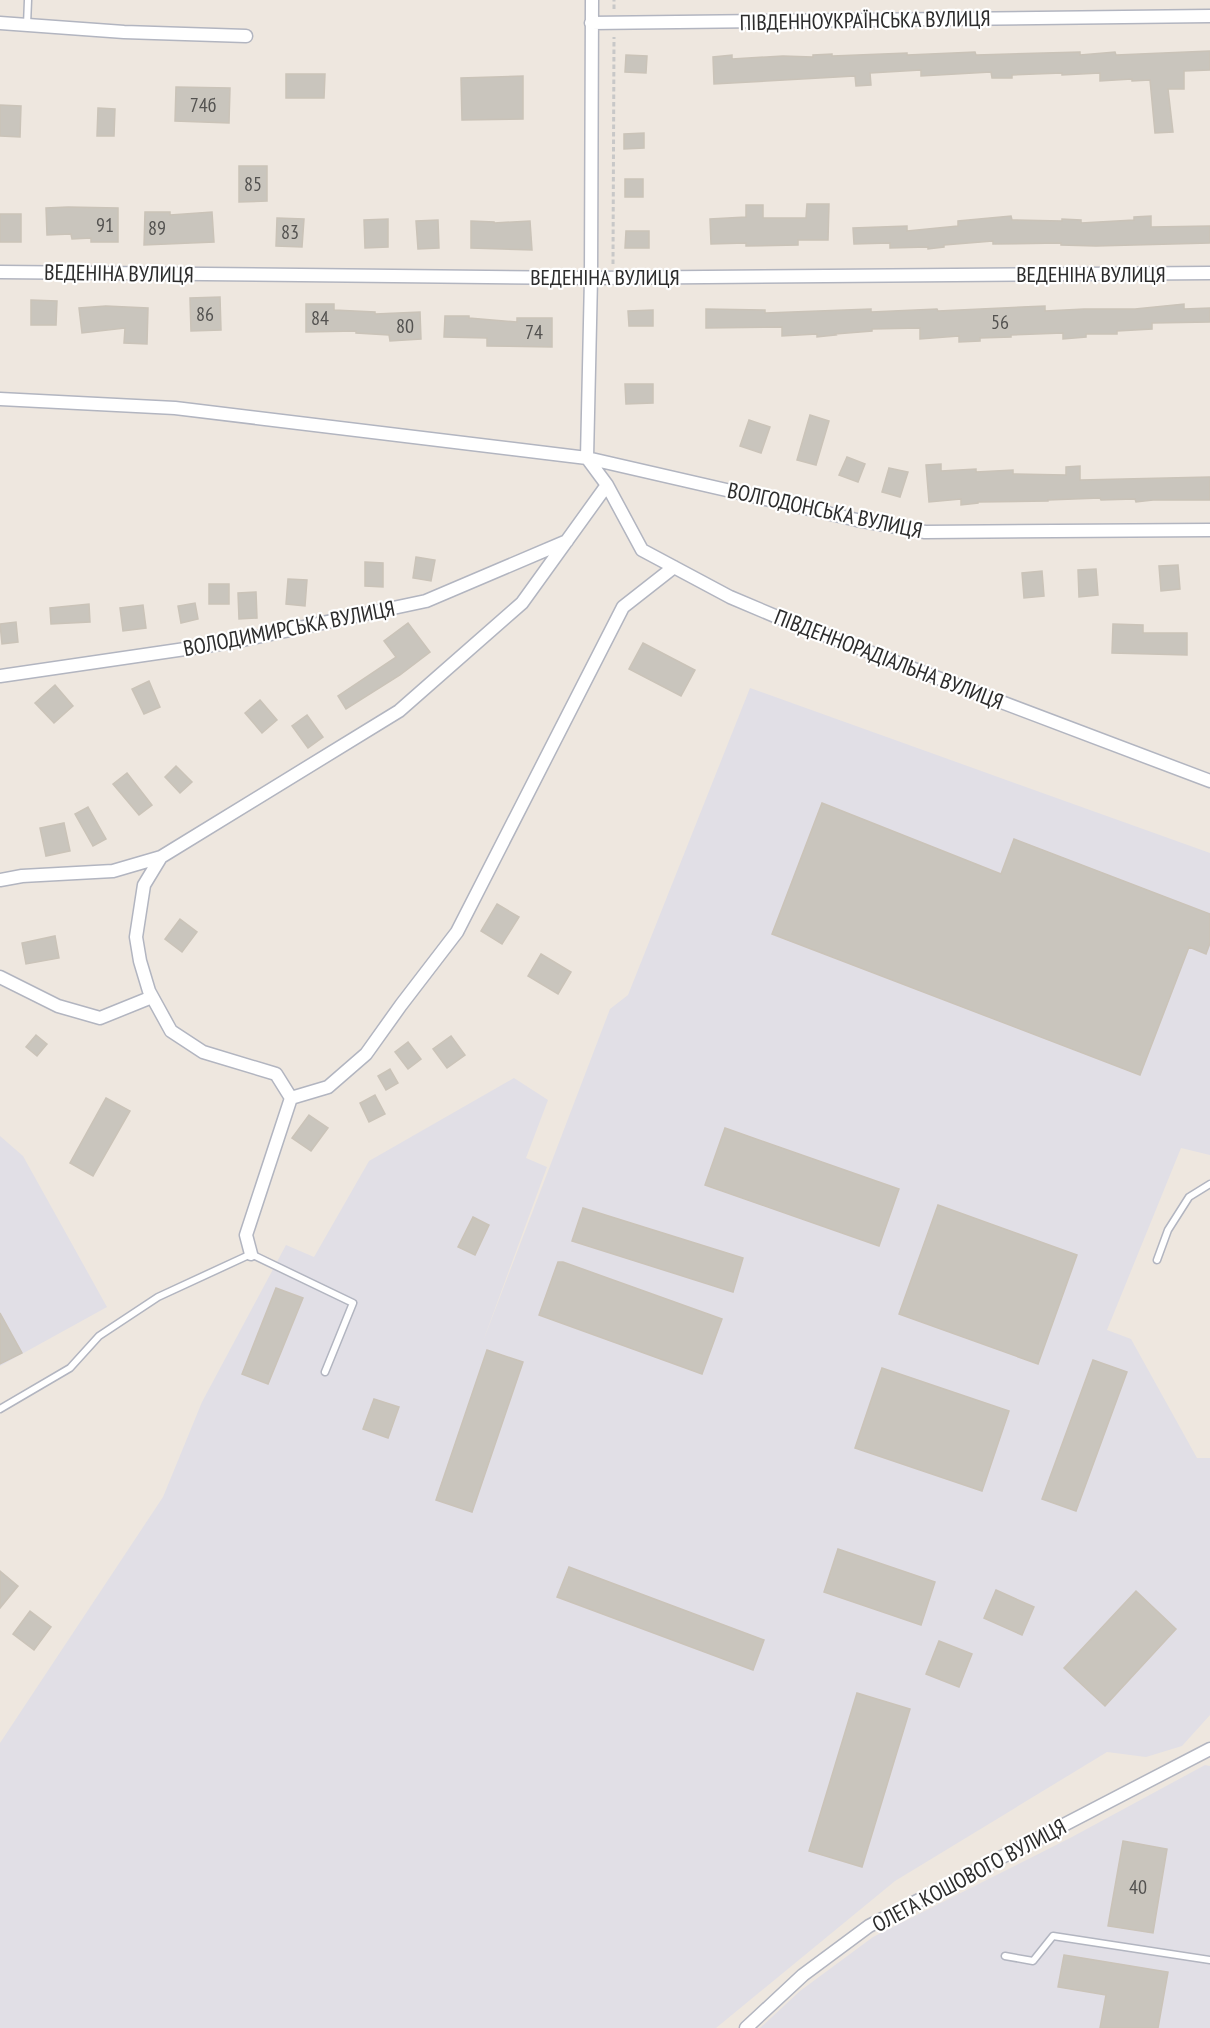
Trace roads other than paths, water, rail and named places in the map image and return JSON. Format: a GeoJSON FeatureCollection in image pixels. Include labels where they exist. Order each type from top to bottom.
{"type":"FeatureCollection","features":[{"type":"Feature","properties":{"kind":"street"},"geometry":{"type":"LineString","coordinates":[[0,399],[175,408],[587,458],[591,278],[592,0]]}},
{"type":"Feature","properties":{"kind":"street","name":"ПІВДЕННОУКРАЇНСЬКА ВУЛИЦЯ"},"geometry":{"type":"LineString","coordinates":[[591,23],[1210,16]]}},
{"type":"Feature","properties":{"kind":"street"},"geometry":{"type":"LineString","coordinates":[[0,23],[124,32],[246,36]]}},
{"type":"Feature","properties":{"kind":"street","name":"ВЕДЕНІНА ВУЛИЦЯ"},"geometry":{"type":"LineString","coordinates":[[0,272],[591,278],[1210,273]]}},
{"type":"Feature","properties":{"kind":"street","name":"ПІВДЕННОРАДІАЛЬНА ВУЛИЦЯ"},"geometry":{"type":"LineString","coordinates":[[587,458],[607,485],[642,550],[730,597],[782,619],[1210,781]]}},
{"type":"Feature","properties":{"kind":"street","name":"ВОЛГОДОНСЬКА ВУЛИЦЯ"},"geometry":{"type":"LineString","coordinates":[[587,458],[857,520],[925,532],[1210,530]]}},
{"type":"Feature","properties":{"kind":"street"},"geometry":{"type":"LineString","coordinates":[[0,880],[22,876],[113,871],[161,857],[399,711],[522,603],[607,485]]}},
{"type":"Feature","properties":{"kind":"street","name":"ВОЛОДИМИРСЬКА ВУЛИЦЯ"},"geometry":{"type":"LineString","coordinates":[[0,676],[233,642],[426,602],[567,541]]}},
{"type":"Feature","properties":{"kind":"street"},"geometry":{"type":"LineString","coordinates":[[291,1098],[328,1087],[366,1054],[458,932],[623,607],[674,567]]}},
{"type":"Feature","properties":{"kind":"street"},"geometry":{"type":"LineString","coordinates":[[161,857],[144,885],[136,937],[140,961],[152,997],[171,1031],[203,1052],[276,1074],[291,1098]]}},
{"type":"Feature","properties":{"kind":"street"},"geometry":{"type":"LineString","coordinates":[[0,977],[58,1006],[100,1018],[152,997]]}},
{"type":"Feature","properties":{"kind":"street"},"geometry":{"type":"LineString","coordinates":[[251,1254],[246,1235],[291,1098]]}},
{"type":"Feature","properties":{"kind":"street","name":"ОЛЕГА КОШОВОГО ВУЛИЦЯ"},"geometry":{"type":"LineString","coordinates":[[746,2028],[803,1975],[869,1926],[1210,1749]]}},
{"type":"Feature","properties":{"kind":"lane"},"geometry":{"type":"LineString","coordinates":[[27,26],[28,0]]}},
{"type":"Feature","properties":{"kind":"lane"},"geometry":{"type":"LineString","coordinates":[[1157,1260],[1168,1230],[1189,1197],[1210,1184]]}},
{"type":"Feature","properties":{"kind":"lane"},"geometry":{"type":"LineString","coordinates":[[0,1409],[70,1368],[99,1336],[158,1297],[251,1254],[353,1303],[325,1372]]}},
{"type":"Feature","properties":{"kind":"lane"},"geometry":{"type":"LineString","coordinates":[[1005,1956],[1033,1960],[1053,1936],[1210,1960]]}}]}
